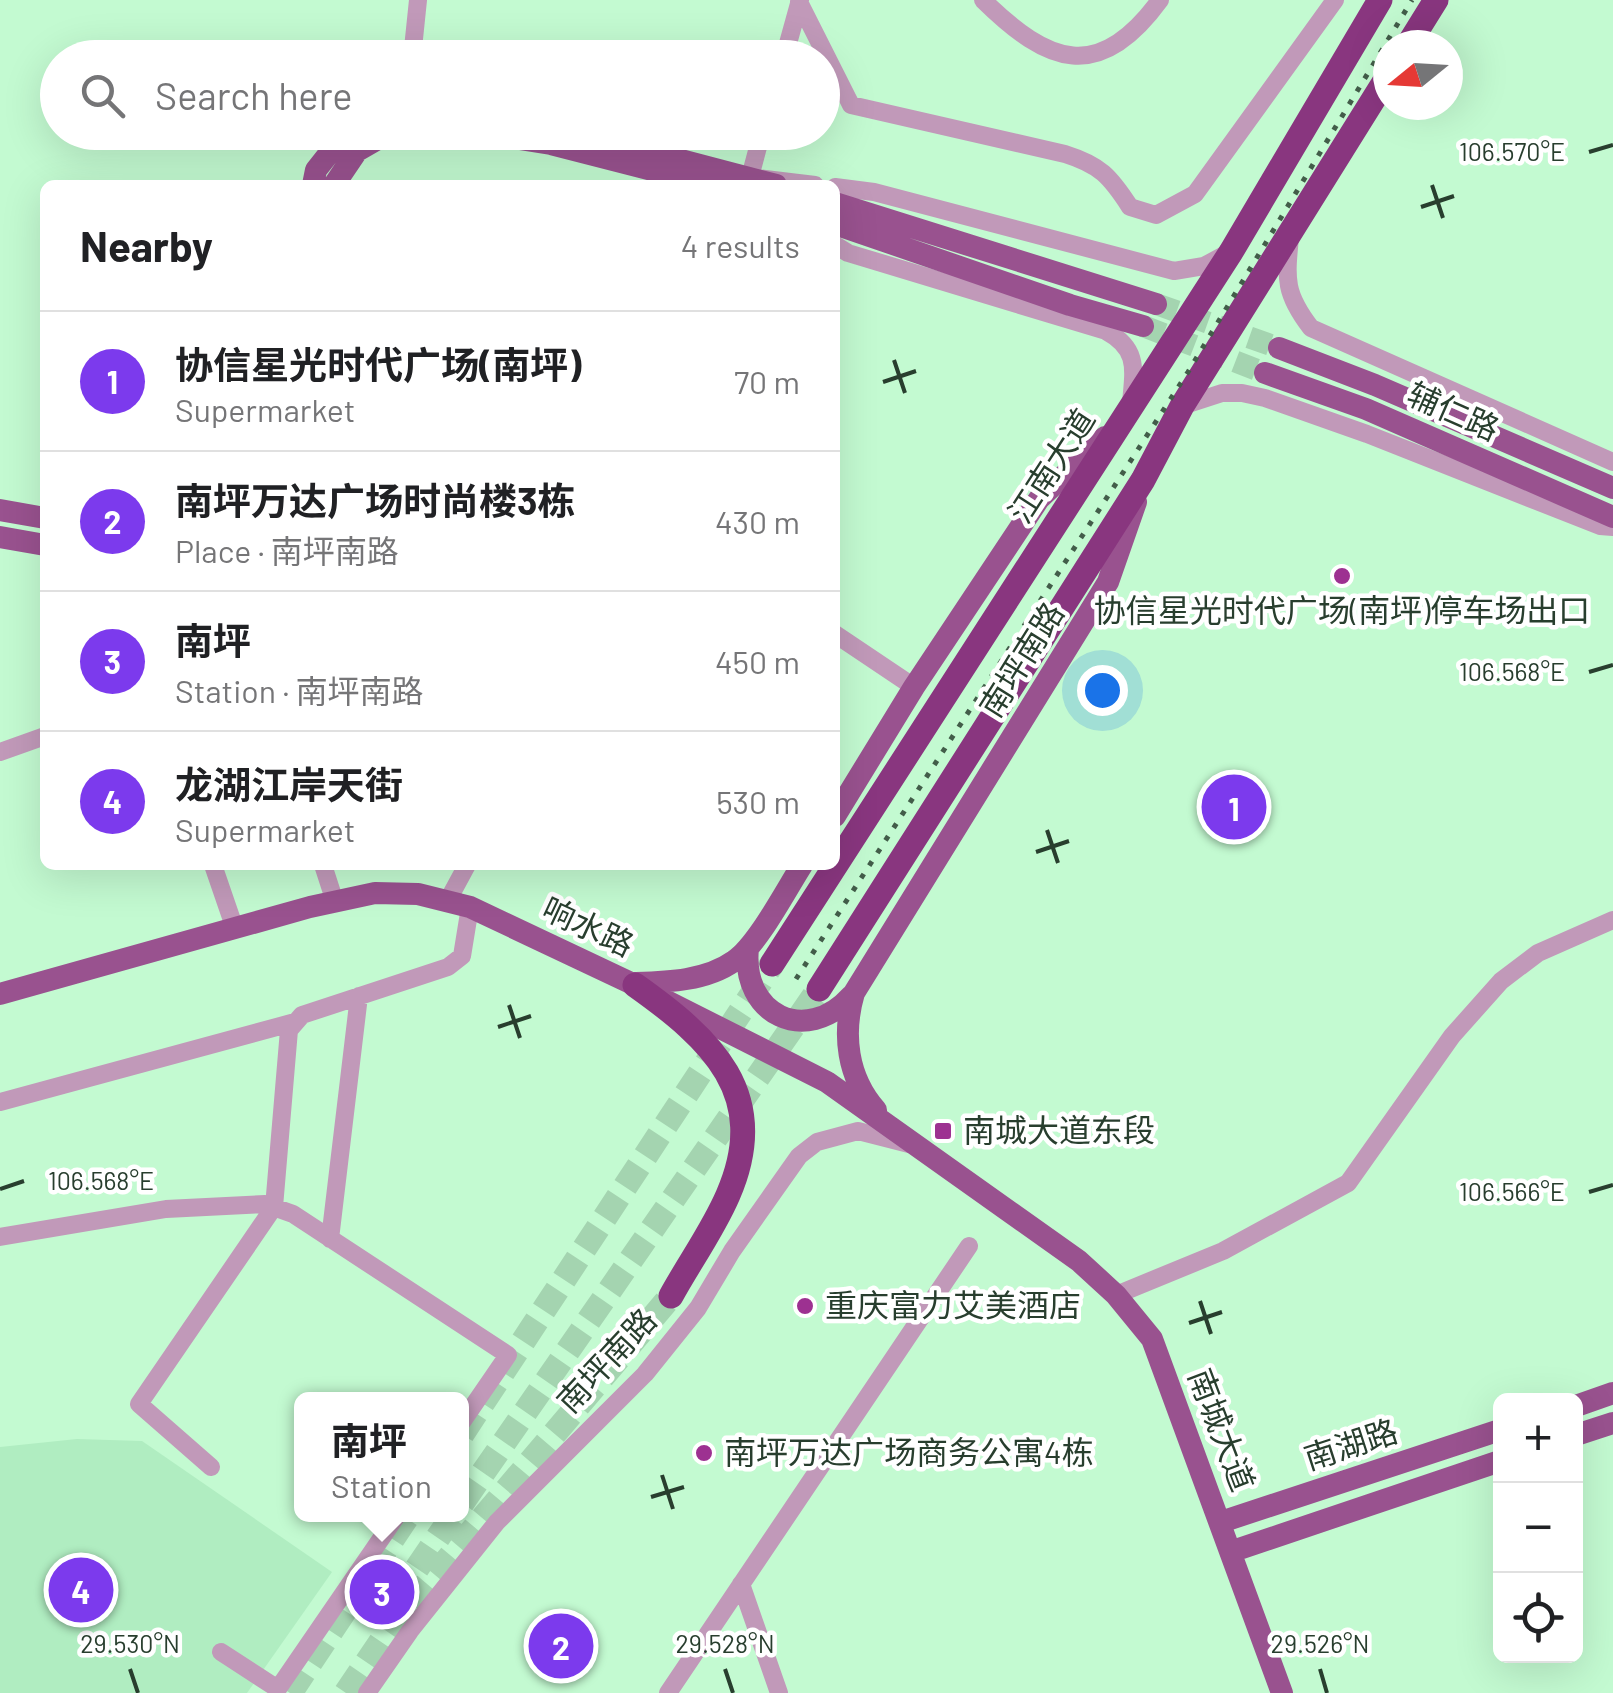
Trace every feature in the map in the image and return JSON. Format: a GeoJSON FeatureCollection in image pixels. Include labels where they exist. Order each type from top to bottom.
{"type":"FeatureCollection","features":[{"type":"Feature","properties":{"kind":"highway","name":"江南大道"},"geometry":{"type":"LineString","coordinates":[[840,858],[1230,252],[1380,0]]}},
{"type":"Feature","properties":{"kind":"highway"},"geometry":{"type":"LineString","coordinates":[[1417,30],[1436,0]]}},
{"type":"Feature","properties":{"kind":"highway"},"geometry":{"type":"LineString","coordinates":[[819,989],[1143,480],[1182,406],[1373,100]]}},
{"type":"Feature","properties":{"kind":"highway","name":"江南大道"},"geometry":{"type":"LineString","coordinates":[[772,964],[832,870]]}},
{"type":"Feature","properties":{"kind":"highway"},"geometry":{"type":"LineString","coordinates":[[633,984],[688,1022],[704,1040],[733,1082],[741,1116],[741,1154],[728,1196],[671,1296]]}},
{"type":"Feature","properties":{"kind":"main road"},"geometry":{"type":"LineString","coordinates":[[313,180],[332,150]]}},
{"type":"Feature","properties":{"kind":"main road"},"geometry":{"type":"LineString","coordinates":[[337,180],[359,150]]}},
{"type":"Feature","properties":{"kind":"main road"},"geometry":{"type":"LineString","coordinates":[[593,150],[694,180]]}},
{"type":"Feature","properties":{"kind":"main road"},"geometry":{"type":"LineString","coordinates":[[644,150],[760,180]]}},
{"type":"Feature","properties":{"kind":"main road"},"geometry":{"type":"LineString","coordinates":[[840,206],[1156,304]]}},
{"type":"Feature","properties":{"kind":"main road"},"geometry":{"type":"LineString","coordinates":[[840,226],[1143,326]]}},
{"type":"Feature","properties":{"kind":"main road","name":"辅仁路"},"geometry":{"type":"LineString","coordinates":[[1279,348],[1613,488]]}},
{"type":"Feature","properties":{"kind":"main road","name":"辅仁路"},"geometry":{"type":"LineString","coordinates":[[1265,373],[1366,409],[1613,517]]}},
{"type":"Feature","properties":{"kind":"main road"},"geometry":{"type":"LineString","coordinates":[[840,808],[914,687],[1039,499],[1115,428]]}},
{"type":"Feature","properties":{"kind":"main road","name":"南坪南路"},"geometry":{"type":"LineString","coordinates":[[891,1128],[867,1100],[847,1051],[846,1019],[854,993],[1108,582],[1143,480]]}},
{"type":"Feature","properties":{"kind":"main road"},"geometry":{"type":"LineString","coordinates":[[0,510],[40,517]]}},
{"type":"Feature","properties":{"kind":"main road"},"geometry":{"type":"LineString","coordinates":[[0,537],[40,544]]}},
{"type":"Feature","properties":{"kind":"main road"},"geometry":{"type":"LineString","coordinates":[[633,984],[704,975],[734,962],[748,948],[799,870]]}},
{"type":"Feature","properties":{"kind":"main road","name":"响水路"},"geometry":{"type":"LineString","coordinates":[[0,994],[335,902],[375,893],[418,894],[458,904],[633,984],[827,1082],[891,1128]]}},
{"type":"Feature","properties":{"kind":"main road"},"geometry":{"type":"LineString","coordinates":[[748,948],[746,968],[751,984],[762,1004],[774,1014],[796,1021],[818,1020],[836,1012],[854,993]]}},
{"type":"Feature","properties":{"kind":"main road","name":"南城大道"},"geometry":{"type":"LineString","coordinates":[[891,1128],[1079,1261],[1116,1295],[1152,1339],[1282,1693]]}},
{"type":"Feature","properties":{"kind":"main road"},"geometry":{"type":"LineString","coordinates":[[1583,1404],[1613,1393]]}},
{"type":"Feature","properties":{"kind":"main road"},"geometry":{"type":"LineString","coordinates":[[1583,1434],[1613,1423]]}},
{"type":"Feature","properties":{"kind":"main road","name":"南湖路"},"geometry":{"type":"LineString","coordinates":[[1221,1522],[1493,1432]]}},
{"type":"Feature","properties":{"kind":"main road"},"geometry":{"type":"LineString","coordinates":[[1232,1552],[1493,1463]]}},
{"type":"Feature","properties":{"kind":"street"},"geometry":{"type":"LineString","coordinates":[[414,40],[418,0]]}},
{"type":"Feature","properties":{"kind":"street"},"geometry":{"type":"LineString","coordinates":[[982,0],[1006,24],[1048,52],[1084,57],[1116,46],[1142,24],[1160,0]]}},
{"type":"Feature","properties":{"kind":"street"},"geometry":{"type":"LineString","coordinates":[[840,82],[851,104],[1095,164],[1130,207],[1156,215],[1195,194],[1335,0]]}},
{"type":"Feature","properties":{"kind":"street"},"geometry":{"type":"LineString","coordinates":[[799,1],[819,40]]}},
{"type":"Feature","properties":{"kind":"street"},"geometry":{"type":"LineString","coordinates":[[789,40],[799,1]]}},
{"type":"Feature","properties":{"kind":"street"},"geometry":{"type":"LineString","coordinates":[[757,150],[750,177],[774,180]]}},
{"type":"Feature","properties":{"kind":"street"},"geometry":{"type":"LineString","coordinates":[[840,189],[874,192],[1174,271],[1204,266],[1230,252]]}},
{"type":"Feature","properties":{"kind":"street"},"geometry":{"type":"LineString","coordinates":[[1291,228],[1286,280],[1292,304],[1311,328],[1613,462]]}},
{"type":"Feature","properties":{"kind":"street"},"geometry":{"type":"LineString","coordinates":[[840,248],[1106,331],[1122,340],[1130,351],[1134,365],[1131,403]]}},
{"type":"Feature","properties":{"kind":"street"},"geometry":{"type":"LineString","coordinates":[[1182,406],[1222,393],[1242,392],[1265,398],[1368,434],[1600,526],[1613,527]]}},
{"type":"Feature","properties":{"kind":"street"},"geometry":{"type":"LineString","coordinates":[[840,637],[914,687]]}},
{"type":"Feature","properties":{"kind":"street"},"geometry":{"type":"LineString","coordinates":[[0,752],[40,738]]}},
{"type":"Feature","properties":{"kind":"street"},"geometry":{"type":"LineString","coordinates":[[215,870],[235,929]]}},
{"type":"Feature","properties":{"kind":"street"},"geometry":{"type":"LineString","coordinates":[[325,870],[335,902]]}},
{"type":"Feature","properties":{"kind":"street"},"geometry":{"type":"LineString","coordinates":[[212,1468],[139,1404],[274,1207],[288,1030],[302,1015],[448,967],[462,956],[458,904],[467,870]]}},
{"type":"Feature","properties":{"kind":"street"},"geometry":{"type":"LineString","coordinates":[[1116,1295],[1223,1251],[1348,1183],[1452,1036],[1501,982],[1538,953],[1613,920]]}},
{"type":"Feature","properties":{"kind":"street"},"geometry":{"type":"LineString","coordinates":[[330,1238],[360,996]]}},
{"type":"Feature","properties":{"kind":"street"},"geometry":{"type":"LineString","coordinates":[[0,1102],[295,1022]]}},
{"type":"Feature","properties":{"kind":"street","name":"南坪南路"},"geometry":{"type":"LineString","coordinates":[[367,1693],[410,1631],[498,1522],[645,1374],[698,1308],[775,1188],[808,1149],[839,1134],[858,1131],[916,1146]]}},
{"type":"Feature","properties":{"kind":"street"},"geometry":{"type":"LineString","coordinates":[[0,1237],[166,1209],[265,1204],[293,1214],[508,1355],[469,1412]]}},
{"type":"Feature","properties":{"kind":"street"},"geometry":{"type":"LineString","coordinates":[[668,1693],[969,1246]]}},
{"type":"Feature","properties":{"kind":"street"},"geometry":{"type":"LineString","coordinates":[[221,1652],[276,1691],[392,1522]]}},
{"type":"Feature","properties":{"kind":"street"},"geometry":{"type":"LineString","coordinates":[[741,1584],[779,1693]]}},
{"type":"Feature","properties":{"kind":"shaded area"},"geometry":{"type":"Polygon","coordinates":[[[77,1439],[142,1441],[332,1572],[247,1693],[0,1693],[0,1447],[77,1439]]]}},
{"type":"Feature","properties":{"kind":"tunnel"},"geometry":{"type":"LineString","coordinates":[[1156,304],[1279,348]]}},
{"type":"Feature","properties":{"kind":"tunnel"},"geometry":{"type":"LineString","coordinates":[[1143,326],[1265,373]]}},
{"type":"Feature","properties":{"kind":"tunnel"},"geometry":{"type":"LineString","coordinates":[[469,1423],[772,964]]}},
{"type":"Feature","properties":{"kind":"tunnel"},"geometry":{"type":"LineString","coordinates":[[469,1493],[819,989]]}},
{"type":"Feature","properties":{"kind":"tunnel"},"geometry":{"type":"LineString","coordinates":[[346,1693],[393,1624],[671,1296]]}},
{"type":"Feature","properties":{"kind":"tunnel"},"geometry":{"type":"LineString","coordinates":[[290,1693],[404,1522]]}},
{"type":"Feature","properties":{"kind":"tunnel"},"geometry":{"type":"LineString","coordinates":[[396,1599],[449,1522]]}},
{"type":"Feature","properties":{"kind":"railway"},"geometry":{"type":"LineString","coordinates":[[796,979],[1188,372],[1412,0]]}},
{"type":"Feature","properties":{"kind":"place","name":"协信星光时代广场(南坪)停车场出口"},"geometry":{"type":"Point","coordinates":[1342,576]}},
{"type":"Feature","properties":{"kind":"place","name":"协信星光时代广场(南坪)"},"geometry":{"type":"Point","coordinates":[1234,807]}},
{"type":"Feature","properties":{"kind":"place","name":"南城大道东段"},"geometry":{"type":"Point","coordinates":[943,1131]}},
{"type":"Feature","properties":{"kind":"place","name":"重庆富力艾美酒店"},"geometry":{"type":"Point","coordinates":[805,1306]}},
{"type":"Feature","properties":{"kind":"place","name":"南坪万达广场商务公寓4栋"},"geometry":{"type":"Point","coordinates":[704,1453]}},
{"type":"Feature","properties":{"kind":"place","name":"龙湖江岸天街"},"geometry":{"type":"Point","coordinates":[81,1590]}},
{"type":"Feature","properties":{"kind":"place","name":"南坪"},"geometry":{"type":"Point","coordinates":[382,1592]}},
{"type":"Feature","properties":{"kind":"place","name":"南坪万达广场时尚楼3栋"},"geometry":{"type":"Point","coordinates":[561,1646]}}]}
